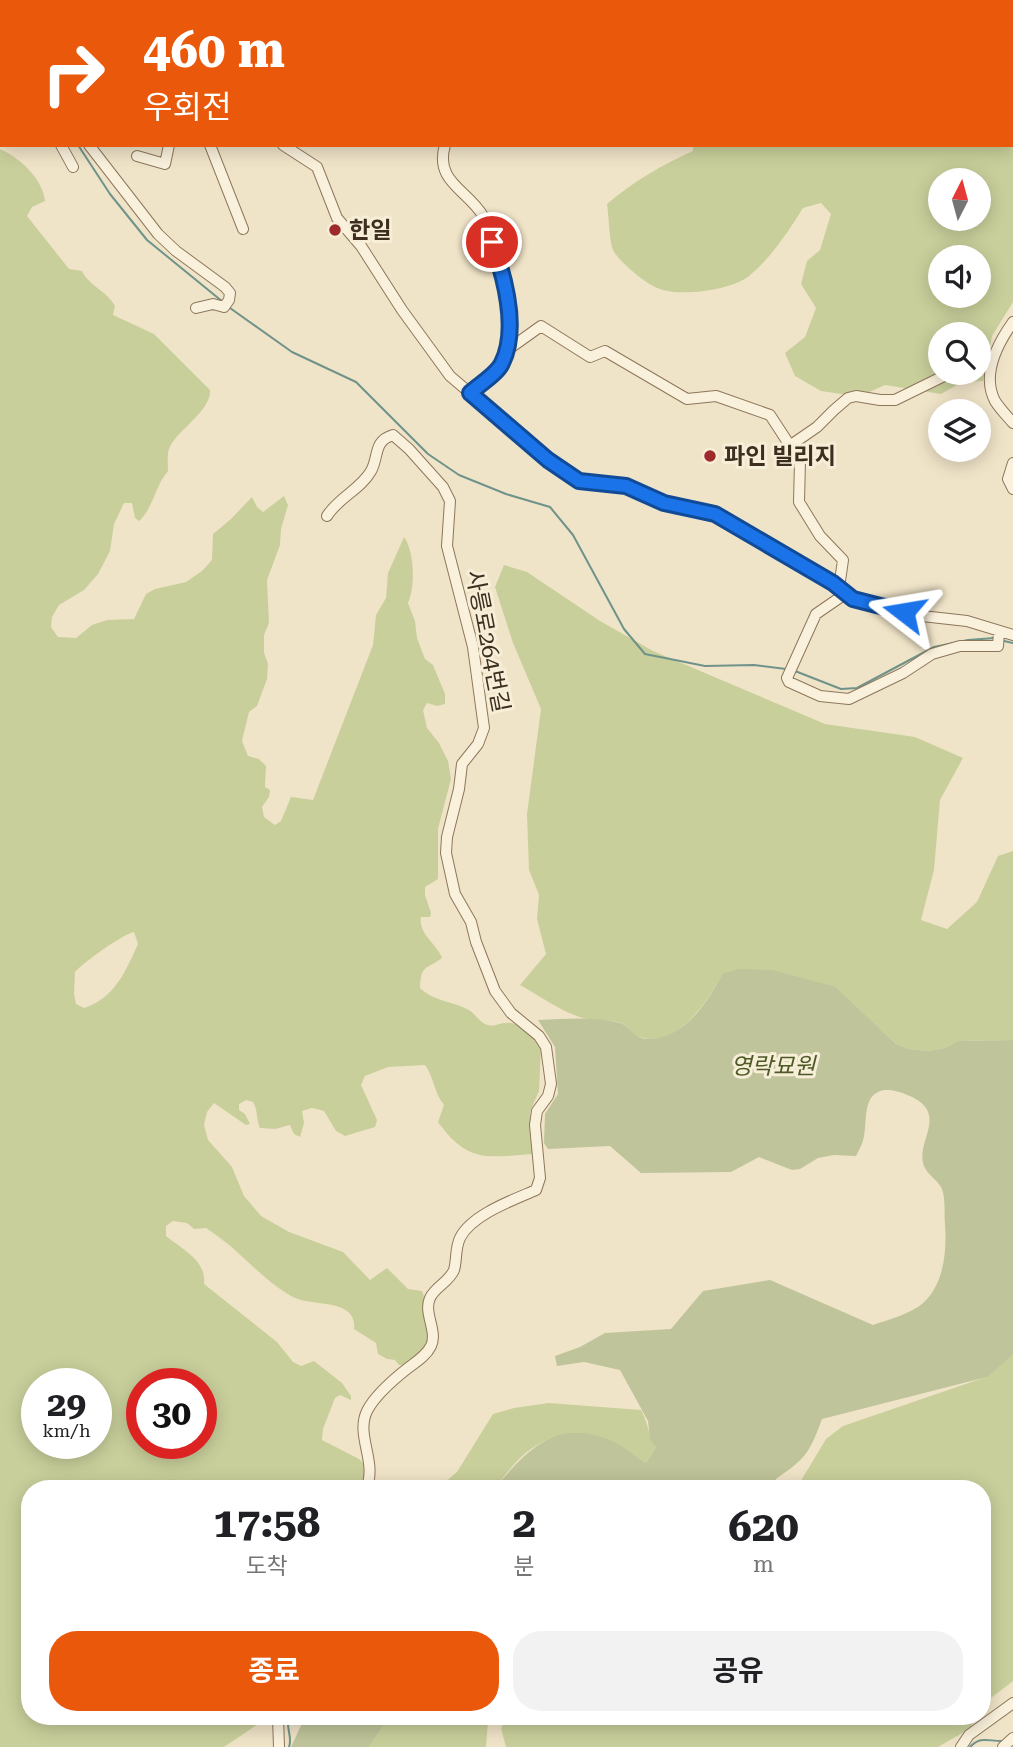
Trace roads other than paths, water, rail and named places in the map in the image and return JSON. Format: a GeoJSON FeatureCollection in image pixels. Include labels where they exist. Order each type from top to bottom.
{"type":"FeatureCollection","features":[{"type":"Feature","properties":{"kind":"street"},"geometry":{"type":"LineString","coordinates":[[62,147],[73,167]]}},
{"type":"Feature","properties":{"kind":"street"},"geometry":{"type":"LineString","coordinates":[[91,147],[153,228],[176,251],[228,290],[230,296],[227,304],[210,304],[196,308]]}},
{"type":"Feature","properties":{"kind":"street"},"geometry":{"type":"LineString","coordinates":[[137,156],[165,164],[169,147]]}},
{"type":"Feature","properties":{"kind":"street"},"geometry":{"type":"LineString","coordinates":[[211,147],[243,229]]}},
{"type":"Feature","properties":{"kind":"street"},"geometry":{"type":"LineString","coordinates":[[287,147],[317,167],[337,218],[380,274],[402,310],[450,376],[548,460],[579,481],[626,486],[664,503],[715,514],[842,591],[886,609],[967,621],[999,636]]}},
{"type":"Feature","properties":{"kind":"street"},"geometry":{"type":"LineString","coordinates":[[444,147],[441,158],[447,178],[483,216],[501,267],[510,311],[502,366],[470,393]]}},
{"type":"Feature","properties":{"kind":"street"},"geometry":{"type":"LineString","coordinates":[[1013,322],[992,362],[991,378],[993,397],[1013,423]]}},
{"type":"Feature","properties":{"kind":"street"},"geometry":{"type":"LineString","coordinates":[[506,351],[541,326],[590,356],[605,351],[687,400],[716,396],[770,415],[788,447],[800,461],[799,502],[820,536],[843,560],[842,591],[816,614],[791,670],[789,682],[820,696],[849,699],[903,673],[932,654],[999,636],[1013,635]]}},
{"type":"Feature","properties":{"kind":"street"},"geometry":{"type":"LineString","coordinates":[[788,447],[817,427],[848,398],[856,396],[895,400],[928,384]]}},
{"type":"Feature","properties":{"kind":"street","name":"사릉로264번길"},"geometry":{"type":"LineString","coordinates":[[327,516],[337,502],[370,474],[377,446],[386,437],[393,435],[443,487],[450,501],[447,546],[473,647],[484,711],[484,728],[478,744],[462,764],[446,853],[455,894],[471,922],[495,991],[511,1013],[539,1036],[546,1047],[551,1084],[548,1096],[537,1111],[540,1178],[536,1190],[496,1208],[467,1227],[460,1238],[454,1270],[430,1298],[428,1306],[433,1335],[431,1345],[422,1358],[398,1376],[367,1410],[364,1439],[371,1466],[368,1480]]}},
{"type":"Feature","properties":{"kind":"street"},"geometry":{"type":"LineString","coordinates":[[1013,463],[1008,479],[1013,489]]}},
{"type":"Feature","properties":{"kind":"street"},"geometry":{"type":"LineString","coordinates":[[991,1719],[1013,1703]]}},
{"type":"Feature","properties":{"kind":"street"},"geometry":{"type":"LineString","coordinates":[[278,1725],[279,1747]]}},
{"type":"Feature","properties":{"kind":"street"},"geometry":{"type":"LineString","coordinates":[[961,1747],[969,1735],[983,1725]]}},
{"type":"Feature","properties":{"kind":"waterway"},"geometry":{"type":"LineString","coordinates":[[79,147],[110,194],[147,240],[223,302]]}},
{"type":"Feature","properties":{"kind":"waterway"},"geometry":{"type":"LineString","coordinates":[[230,308],[292,352],[356,382],[428,454],[459,475],[506,494],[550,507],[573,535],[624,629],[645,654],[705,666],[754,665],[786,669]]}},
{"type":"Feature","properties":{"kind":"waterway"},"geometry":{"type":"LineString","coordinates":[[795,671],[841,689],[857,688],[934,647],[995,638]]}},
{"type":"Feature","properties":{"kind":"waterway"},"geometry":{"type":"LineString","coordinates":[[1004,641],[1013,643]]}},
{"type":"Feature","properties":{"kind":"waterway"},"geometry":{"type":"LineString","coordinates":[[288,1725],[289,1747]]}},
{"type":"Feature","properties":{"kind":"waterway"},"geometry":{"type":"LineString","coordinates":[[970,1747],[981,1740],[1001,1741]]}},
{"type":"Feature","properties":{"kind":"place","name":"한일"},"geometry":{"type":"Point","coordinates":[335,230]}},
{"type":"Feature","properties":{"kind":"place","name":"파인 빌리지"},"geometry":{"type":"Point","coordinates":[710,456]}},
{"type":"Feature","properties":{"kind":"park label","name":"영락묘원"},"geometry":{"type":"Point","coordinates":[773,1066]}}]}
